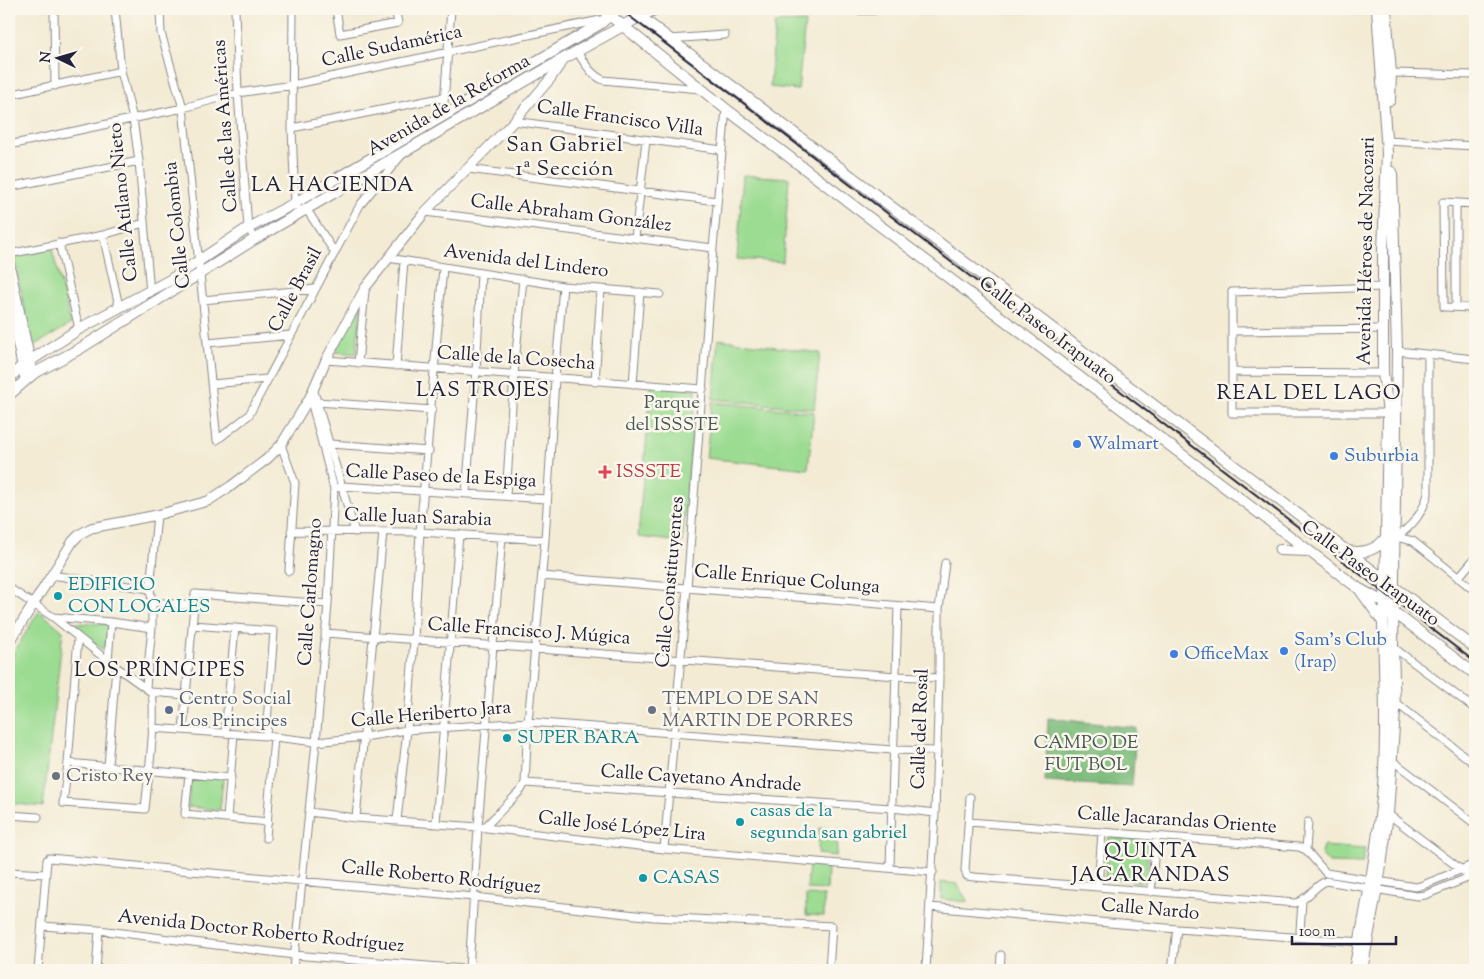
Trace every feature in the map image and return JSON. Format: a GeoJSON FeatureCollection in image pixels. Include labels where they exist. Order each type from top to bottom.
{"type":"FeatureCollection","features":[{"type":"Feature","properties":{"kind":"main road","name":"Calle Paseo Irapuato"},"geometry":{"type":"LineString","coordinates":[[602,9],[609,17],[703,89],[726,109],[1358,588],[1385,603],[1395,613],[1475,674]]}},
{"type":"Feature","properties":{"kind":"main road","name":"Avenida de la Reforma"},"geometry":{"type":"LineString","coordinates":[[9,378],[26,364],[78,329],[198,262],[248,228],[295,203],[443,116],[609,17],[618,9]]}},
{"type":"Feature","properties":{"kind":"main road","name":"Calle Paseo Irapuato"},"geometry":{"type":"LineString","coordinates":[[630,9],[1475,648]]}},
{"type":"Feature","properties":{"kind":"main road","name":"Avenida de la Reforma"},"geometry":{"type":"LineString","coordinates":[[9,395],[29,376],[81,348],[255,239],[563,59],[639,16],[656,9]]}},
{"type":"Feature","properties":{"kind":"main road"},"geometry":{"type":"LineString","coordinates":[[656,9],[658,31]]}},
{"type":"Feature","properties":{"kind":"main road"},"geometry":{"type":"LineString","coordinates":[[814,9],[874,9]]}},
{"type":"Feature","properties":{"kind":"main road","name":"Avenida Héroes de Nacozari"},"geometry":{"type":"LineString","coordinates":[[1354,970],[1363,942],[1388,814],[1393,761],[1395,688],[1390,676],[1383,622],[1385,580],[1391,538],[1398,351],[1389,142],[1377,9]]}},
{"type":"Feature","properties":{"kind":"main road","name":"Avenida Héroes de Nacozari"},"geometry":{"type":"LineString","coordinates":[[1374,885],[1383,786],[1388,649],[1395,613],[1388,413],[1383,373],[1382,329],[1391,73],[1386,9]]}},
{"type":"Feature","properties":{"kind":"main road"},"geometry":{"type":"LineString","coordinates":[[1346,551],[1368,552],[1391,538]]}},
{"type":"Feature","properties":{"kind":"main road"},"geometry":{"type":"LineString","coordinates":[[1280,550],[1309,551]]}},
{"type":"Feature","properties":{"kind":"main road"},"geometry":{"type":"LineString","coordinates":[[1358,588],[1383,622]]}},
{"type":"Feature","properties":{"kind":"main road","name":"Avenida Héroes de Nacozari"},"geometry":{"type":"LineString","coordinates":[[1362,970],[1363,942]]}},
{"type":"Feature","properties":{"kind":"street"},"geometry":{"type":"LineString","coordinates":[[54,9],[55,86]]}},
{"type":"Feature","properties":{"kind":"street","name":"Calle Atilano Nieto"},"geometry":{"type":"LineString","coordinates":[[115,9],[121,71],[133,118],[139,161],[149,291],[152,303]]}},
{"type":"Feature","properties":{"kind":"street","name":"Calle Colombia"},"geometry":{"type":"LineString","coordinates":[[160,9],[161,33],[183,108],[217,440]]}},
{"type":"Feature","properties":{"kind":"street","name":"Calle de las Américas"},"geometry":{"type":"LineString","coordinates":[[235,9],[238,93],[248,228],[255,239]]}},
{"type":"Feature","properties":{"kind":"street"},"geometry":{"type":"LineString","coordinates":[[293,9],[292,128],[295,203],[304,211],[335,253]]}},
{"type":"Feature","properties":{"kind":"street"},"geometry":{"type":"LineString","coordinates":[[336,9],[340,34],[398,23],[395,9]]}},
{"type":"Feature","properties":{"kind":"street"},"geometry":{"type":"LineString","coordinates":[[443,116],[451,9]]}},
{"type":"Feature","properties":{"kind":"street","name":"Calle Sudamérica"},"geometry":{"type":"LineString","coordinates":[[9,145],[183,108],[238,93],[292,85],[609,17]]}},
{"type":"Feature","properties":{"kind":"street"},"geometry":{"type":"LineString","coordinates":[[669,39],[725,35]]}},
{"type":"Feature","properties":{"kind":"street"},"geometry":{"type":"LineString","coordinates":[[577,52],[590,72],[603,80],[703,89]]}},
{"type":"Feature","properties":{"kind":"street"},"geometry":{"type":"LineString","coordinates":[[9,643],[73,541],[80,534],[91,528],[157,515],[208,501],[267,460],[281,445],[314,396],[326,360],[365,288],[425,212],[514,121],[551,78],[563,59]]}},
{"type":"Feature","properties":{"kind":"street"},"geometry":{"type":"LineString","coordinates":[[9,95],[121,71]]}},
{"type":"Feature","properties":{"kind":"street"},"geometry":{"type":"LineString","coordinates":[[1391,73],[1475,75]]}},
{"type":"Feature","properties":{"kind":"street"},"geometry":{"type":"LineString","coordinates":[[292,128],[444,97]]}},
{"type":"Feature","properties":{"kind":"street","name":"Calle Constituyentes"},"geometry":{"type":"LineString","coordinates":[[664,849],[726,109]]}},
{"type":"Feature","properties":{"kind":"street","name":"Calle Francisco Villa"},"geometry":{"type":"LineString","coordinates":[[514,121],[722,150]]}},
{"type":"Feature","properties":{"kind":"street"},"geometry":{"type":"LineString","coordinates":[[635,238],[646,140]]}},
{"type":"Feature","properties":{"kind":"street"},"geometry":{"type":"LineString","coordinates":[[1389,142],[1475,146]]}},
{"type":"Feature","properties":{"kind":"street","name":"Calle Brasil"},"geometry":{"type":"LineString","coordinates":[[217,440],[249,415],[360,205],[405,152]]}},
{"type":"Feature","properties":{"kind":"street"},"geometry":{"type":"LineString","coordinates":[[9,187],[139,161]]}},
{"type":"Feature","properties":{"kind":"street"},"geometry":{"type":"LineString","coordinates":[[468,169],[717,201]]}},
{"type":"Feature","properties":{"kind":"street"},"geometry":{"type":"LineString","coordinates":[[1475,204],[1443,202],[1444,307],[1475,308]]}},
{"type":"Feature","properties":{"kind":"street"},"geometry":{"type":"LineString","coordinates":[[1456,203],[1456,306]]}},
{"type":"Feature","properties":{"kind":"street","name":"Calle Abraham González"},"geometry":{"type":"LineString","coordinates":[[425,212],[713,248]]}},
{"type":"Feature","properties":{"kind":"street"},"geometry":{"type":"LineString","coordinates":[[9,254],[103,235],[144,223]]}},
{"type":"Feature","properties":{"kind":"street"},"geometry":{"type":"LineString","coordinates":[[103,235],[119,306]]}},
{"type":"Feature","properties":{"kind":"street"},"geometry":{"type":"LineString","coordinates":[[59,244],[78,329]]}},
{"type":"Feature","properties":{"kind":"street","name":"Avenida del Lindero"},"geometry":{"type":"LineString","coordinates":[[388,258],[563,286],[660,294]]}},
{"type":"Feature","properties":{"kind":"street"},"geometry":{"type":"LineString","coordinates":[[396,366],[404,261]]}},
{"type":"Feature","properties":{"kind":"street"},"geometry":{"type":"LineString","coordinates":[[9,263],[15,327]]}},
{"type":"Feature","properties":{"kind":"street"},"geometry":{"type":"LineString","coordinates":[[396,820],[407,730],[420,532],[444,268]]}},
{"type":"Feature","properties":{"kind":"street"},"geometry":{"type":"LineString","coordinates":[[466,493],[476,372],[481,273]]}},
{"type":"Feature","properties":{"kind":"street"},"geometry":{"type":"LineString","coordinates":[[506,496],[523,279]]}},
{"type":"Feature","properties":{"kind":"street"},"geometry":{"type":"LineString","coordinates":[[481,828],[521,790],[525,783],[528,722],[545,540],[563,286]]}},
{"type":"Feature","properties":{"kind":"street"},"geometry":{"type":"LineString","coordinates":[[1382,287],[1232,292],[1232,413],[1388,413]]}},
{"type":"Feature","properties":{"kind":"street"},"geometry":{"type":"LineString","coordinates":[[358,363],[365,288]]}},
{"type":"Feature","properties":{"kind":"street"},"geometry":{"type":"LineString","coordinates":[[203,300],[315,289]]}},
{"type":"Feature","properties":{"kind":"street"},"geometry":{"type":"LineString","coordinates":[[594,382],[601,289]]}},
{"type":"Feature","properties":{"kind":"street"},"geometry":{"type":"LineString","coordinates":[[633,384],[640,292]]}},
{"type":"Feature","properties":{"kind":"street"},"geometry":{"type":"LineString","coordinates":[[9,303],[29,376]]}},
{"type":"Feature","properties":{"kind":"street"},"geometry":{"type":"LineString","coordinates":[[1232,331],[1382,329]]}},
{"type":"Feature","properties":{"kind":"street"},"geometry":{"type":"LineString","coordinates":[[208,343],[291,334]]}},
{"type":"Feature","properties":{"kind":"street"},"geometry":{"type":"LineString","coordinates":[[1398,351],[1475,359]]}},
{"type":"Feature","properties":{"kind":"street"},"geometry":{"type":"LineString","coordinates":[[1391,538],[1410,527],[1425,504],[1428,494],[1428,354]]}},
{"type":"Feature","properties":{"kind":"street","name":"Calle de la Cosecha"},"geometry":{"type":"LineString","coordinates":[[326,360],[703,390]]}},
{"type":"Feature","properties":{"kind":"street"},"geometry":{"type":"LineString","coordinates":[[1232,372],[1383,373]]}},
{"type":"Feature","properties":{"kind":"street"},"geometry":{"type":"LineString","coordinates":[[212,384],[267,379]]}},
{"type":"Feature","properties":{"kind":"street"},"geometry":{"type":"LineString","coordinates":[[314,396],[432,410]]}},
{"type":"Feature","properties":{"kind":"street","name":"Calle Carlomagno"},"geometry":{"type":"LineString","coordinates":[[293,970],[328,604],[334,489],[327,446],[314,396]]}},
{"type":"Feature","properties":{"kind":"street"},"geometry":{"type":"LineString","coordinates":[[281,445],[295,483],[289,571]]}},
{"type":"Feature","properties":{"kind":"street"},"geometry":{"type":"LineString","coordinates":[[327,446],[428,451]]}},
{"type":"Feature","properties":{"kind":"street","name":"Calle Carlomagno"},"geometry":{"type":"LineString","coordinates":[[327,446],[342,486],[355,532]]}},
{"type":"Feature","properties":{"kind":"street","name":"Calle Paseo de la Espiga"},"geometry":{"type":"LineString","coordinates":[[334,489],[342,486],[547,498]]}},
{"type":"Feature","properties":{"kind":"street"},"geometry":{"type":"LineString","coordinates":[[78,638],[63,803],[145,809],[154,700],[148,689],[152,628],[150,589],[157,515]]}},
{"type":"Feature","properties":{"kind":"street","name":"Calle Juan Sarabia"},"geometry":{"type":"LineString","coordinates":[[291,531],[420,532],[545,540]]}},
{"type":"Feature","properties":{"kind":"street"},"geometry":{"type":"LineString","coordinates":[[356,818],[383,532]]}},
{"type":"Feature","properties":{"kind":"street"},"geometry":{"type":"LineString","coordinates":[[436,823],[459,534]]}},
{"type":"Feature","properties":{"kind":"street"},"geometry":{"type":"LineString","coordinates":[[471,970],[486,724],[502,537]]}},
{"type":"Feature","properties":{"kind":"street"},"geometry":{"type":"LineString","coordinates":[[1391,538],[1412,541],[1475,591]]}},
{"type":"Feature","properties":{"kind":"street"},"geometry":{"type":"LineString","coordinates":[[1458,578],[1475,558]]}},
{"type":"Feature","properties":{"kind":"street","name":"Calle del Rosal"},"geometry":{"type":"LineString","coordinates":[[926,970],[935,814],[939,609],[944,563]]}},
{"type":"Feature","properties":{"kind":"street"},"geometry":{"type":"LineString","coordinates":[[51,575],[150,589]]}},
{"type":"Feature","properties":{"kind":"street","name":"Calle Enrique Colunga"},"geometry":{"type":"LineString","coordinates":[[542,576],[939,609]]}},
{"type":"Feature","properties":{"kind":"street"},"geometry":{"type":"LineString","coordinates":[[9,588],[53,617],[108,661],[148,689],[186,696]]}},
{"type":"Feature","properties":{"kind":"street"},"geometry":{"type":"LineString","coordinates":[[183,730],[195,594],[328,604]]}},
{"type":"Feature","properties":{"kind":"street"},"geometry":{"type":"LineString","coordinates":[[152,602],[194,606]]}},
{"type":"Feature","properties":{"kind":"street"},"geometry":{"type":"LineString","coordinates":[[890,867],[898,606]]}},
{"type":"Feature","properties":{"kind":"street"},"geometry":{"type":"LineString","coordinates":[[53,617],[152,628]]}},
{"type":"Feature","properties":{"kind":"street"},"geometry":{"type":"LineString","coordinates":[[108,661],[111,622]]}},
{"type":"Feature","properties":{"kind":"street"},"geometry":{"type":"LineString","coordinates":[[192,625],[274,631],[266,736]]}},
{"type":"Feature","properties":{"kind":"street"},"geometry":{"type":"LineString","coordinates":[[225,733],[235,628]]}},
{"type":"Feature","properties":{"kind":"street","name":"Calle Francisco J. Múgica"},"geometry":{"type":"LineString","coordinates":[[325,633],[939,678]]}},
{"type":"Feature","properties":{"kind":"street"},"geometry":{"type":"LineString","coordinates":[[1388,649],[1475,709]]}},
{"type":"Feature","properties":{"kind":"street"},"geometry":{"type":"LineString","coordinates":[[108,766],[116,667]]}},
{"type":"Feature","properties":{"kind":"street"},"geometry":{"type":"LineString","coordinates":[[1400,706],[1475,764]]}},
{"type":"Feature","properties":{"kind":"street","name":"Calle Heriberto Jara"},"geometry":{"type":"LineString","coordinates":[[152,728],[266,736],[316,742],[443,726],[528,722],[893,750],[937,751]]}},
{"type":"Feature","properties":{"kind":"street"},"geometry":{"type":"LineString","coordinates":[[227,818],[234,734]]}},
{"type":"Feature","properties":{"kind":"street"},"geometry":{"type":"LineString","coordinates":[[266,838],[274,737]]}},
{"type":"Feature","properties":{"kind":"street"},"geometry":{"type":"LineString","coordinates":[[1393,761],[1475,824]]}},
{"type":"Feature","properties":{"kind":"street"},"geometry":{"type":"LineString","coordinates":[[68,763],[231,778]]}},
{"type":"Feature","properties":{"kind":"street"},"geometry":{"type":"LineString","coordinates":[[189,774],[185,814],[268,822]]}},
{"type":"Feature","properties":{"kind":"street","name":"Calle Cayetano Andrade"},"geometry":{"type":"LineString","coordinates":[[525,783],[892,808],[935,814]]}},
{"type":"Feature","properties":{"kind":"street"},"geometry":{"type":"LineString","coordinates":[[970,797],[965,870],[967,876],[974,878],[1290,903],[1302,901],[1321,883],[1326,881],[1416,887],[1475,864]]}},
{"type":"Feature","properties":{"kind":"street","name":"Calle José López Lira"},"geometry":{"type":"LineString","coordinates":[[309,812],[356,818],[436,823],[664,849],[932,872]]}},
{"type":"Feature","properties":{"kind":"street"},"geometry":{"type":"LineString","coordinates":[[1388,814],[1461,870],[1473,876]]}},
{"type":"Feature","properties":{"kind":"street"},"geometry":{"type":"LineString","coordinates":[[9,815],[38,817]]}},
{"type":"Feature","properties":{"kind":"street","name":"Calle Jacarandas Oriente"},"geometry":{"type":"LineString","coordinates":[[969,822],[1299,847],[1306,850]]}},
{"type":"Feature","properties":{"kind":"street"},"geometry":{"type":"LineString","coordinates":[[1308,822],[1306,850],[1326,873],[1416,896],[1425,895],[1473,876]]}},
{"type":"Feature","properties":{"kind":"street"},"geometry":{"type":"LineString","coordinates":[[1098,887],[1102,832]]}},
{"type":"Feature","properties":{"kind":"street"},"geometry":{"type":"LineString","coordinates":[[1151,892],[1156,836]]}},
{"type":"Feature","properties":{"kind":"street","name":"Calle Roberto Rodríguez"},"geometry":{"type":"LineString","coordinates":[[46,874],[47,859],[303,880],[654,917],[832,926],[829,970]]}},
{"type":"Feature","properties":{"kind":"street"},"geometry":{"type":"LineString","coordinates":[[9,872],[46,874],[38,970]]}},
{"type":"Feature","properties":{"kind":"street"},"geometry":{"type":"LineString","coordinates":[[1300,930],[1302,901]]}},
{"type":"Feature","properties":{"kind":"street","name":"Calle Nardo"},"geometry":{"type":"LineString","coordinates":[[930,907],[1178,929],[1363,942]]}},
{"type":"Feature","properties":{"kind":"street","name":"Avenida Doctor Roberto Rodríguez"},"geometry":{"type":"LineString","coordinates":[[42,926],[99,930],[294,955],[471,970]]}},
{"type":"Feature","properties":{"kind":"street"},"geometry":{"type":"LineString","coordinates":[[1172,970],[1178,929]]}},
{"type":"Feature","properties":{"kind":"street"},"geometry":{"type":"LineString","coordinates":[[96,970],[99,930]]}},
{"type":"Feature","properties":{"kind":"street"},"geometry":{"type":"LineString","coordinates":[[1000,970],[1001,955]]}},
{"type":"Feature","properties":{"kind":"green space"},"geometry":{"type":"Polygon","coordinates":[[[805,22],[798,90],[770,87],[775,23],[805,22]]]}},
{"type":"Feature","properties":{"kind":"green space"},"geometry":{"type":"Polygon","coordinates":[[[743,175],[789,178],[783,262],[737,259],[743,175]]]}},
{"type":"Feature","properties":{"kind":"green space"},"geometry":{"type":"Polygon","coordinates":[[[52,249],[71,324],[32,347],[14,257],[52,249]]]}},
{"type":"Feature","properties":{"kind":"green space"},"geometry":{"type":"Polygon","coordinates":[[[363,294],[356,354],[334,352],[363,294]]]}},
{"type":"Feature","properties":{"kind":"green space"},"geometry":{"type":"Polygon","coordinates":[[[718,339],[820,353],[814,409],[713,399],[718,339]]]}},
{"type":"Feature","properties":{"kind":"green space","name":"Parque del ISSSTE"},"geometry":{"type":"Polygon","coordinates":[[[651,386],[696,389],[682,542],[638,537],[651,386]]]}},
{"type":"Feature","properties":{"kind":"green space"},"geometry":{"type":"Polygon","coordinates":[[[712,402],[814,412],[808,469],[706,458],[712,402]]]}},
{"type":"Feature","properties":{"kind":"green space"},"geometry":{"type":"Polygon","coordinates":[[[39,611],[63,631],[43,807],[9,803],[9,660],[39,611]]]}},
{"type":"Feature","properties":{"kind":"green space"},"geometry":{"type":"Polygon","coordinates":[[[70,623],[108,624],[105,651],[70,623]]]}},
{"type":"Feature","properties":{"kind":"green space","name":"CAMPO DE FUT BOL"},"geometry":{"type":"Polygon","coordinates":[[[1048,718],[1136,728],[1132,787],[1045,782],[1048,718]]]}},
{"type":"Feature","properties":{"kind":"green space"},"geometry":{"type":"Polygon","coordinates":[[[191,776],[223,778],[220,810],[188,807],[191,776]]]}},
{"type":"Feature","properties":{"kind":"green space"},"geometry":{"type":"Polygon","coordinates":[[[819,828],[839,830],[836,856],[818,854],[819,828]]]}},
{"type":"Feature","properties":{"kind":"green space"},"geometry":{"type":"Polygon","coordinates":[[[1108,837],[1149,840],[1146,882],[1105,878],[1108,837]]]}},
{"type":"Feature","properties":{"kind":"green space"},"geometry":{"type":"Polygon","coordinates":[[[1323,846],[1365,849],[1362,864],[1329,863],[1321,854],[1323,846]]]}},
{"type":"Feature","properties":{"kind":"green space"},"geometry":{"type":"Polygon","coordinates":[[[809,863],[828,865],[827,890],[807,889],[809,863]]]}},
{"type":"Feature","properties":{"kind":"green space"},"geometry":{"type":"Polygon","coordinates":[[[941,882],[957,884],[968,902],[941,899],[941,882]]]}},
{"type":"Feature","properties":{"kind":"green space"},"geometry":{"type":"Polygon","coordinates":[[[806,895],[824,896],[824,916],[806,915],[806,895]]]}},
{"type":"Feature","properties":{"kind":"railway"},"geometry":{"type":"LineString","coordinates":[[620,9],[1475,662]]}},
{"type":"Feature","properties":{"kind":"place","name":"Walmart"},"geometry":{"type":"Point","coordinates":[1077,444]}},
{"type":"Feature","properties":{"kind":"place","name":"Suburbia"},"geometry":{"type":"Point","coordinates":[1334,456]}},
{"type":"Feature","properties":{"kind":"place","name":"ISSSTE"},"geometry":{"type":"Point","coordinates":[605,472]}},
{"type":"Feature","properties":{"kind":"place","name":"EDIFICIO CON LOCALES"},"geometry":{"type":"Point","coordinates":[58,596]}},
{"type":"Feature","properties":{"kind":"place","name":"Sam's Club (Irap)"},"geometry":{"type":"Point","coordinates":[1284,651]}},
{"type":"Feature","properties":{"kind":"place","name":"OfficeMax"},"geometry":{"type":"Point","coordinates":[1174,654]}},
{"type":"Feature","properties":{"kind":"place","name":"Centro Social Los Principes"},"geometry":{"type":"Point","coordinates":[169,710]}},
{"type":"Feature","properties":{"kind":"place","name":"TEMPLO DE SAN MARTIN DE PORRES"},"geometry":{"type":"Point","coordinates":[652,710]}},
{"type":"Feature","properties":{"kind":"place","name":"SUPER BARA"},"geometry":{"type":"Point","coordinates":[507,738]}},
{"type":"Feature","properties":{"kind":"place","name":"Cristo Rey"},"geometry":{"type":"Point","coordinates":[56,776]}},
{"type":"Feature","properties":{"kind":"place","name":"casas de la segunda san gabriel"},"geometry":{"type":"Point","coordinates":[740,822]}},
{"type":"Feature","properties":{"kind":"place","name":"CASAS"},"geometry":{"type":"Point","coordinates":[643,878]}},
{"type":"Feature","properties":{"kind":"district","name":"San Gabriel 1ª Sección"},"geometry":{"type":"Point","coordinates":[565,158]}},
{"type":"Feature","properties":{"kind":"district","name":"LA HACIENDA"},"geometry":{"type":"Point","coordinates":[333,186]}},
{"type":"Feature","properties":{"kind":"district","name":"LAS TROJES"},"geometry":{"type":"Point","coordinates":[483,391]}},
{"type":"Feature","properties":{"kind":"district","name":"REAL DEL LAGO"},"geometry":{"type":"Point","coordinates":[1309,394]}},
{"type":"Feature","properties":{"kind":"district","name":"LOS PRÍNCIPES"},"geometry":{"type":"Point","coordinates":[160,671]}},
{"type":"Feature","properties":{"kind":"district","name":"QUINTA JACARANDAS"},"geometry":{"type":"Point","coordinates":[1151,864]}}]}
